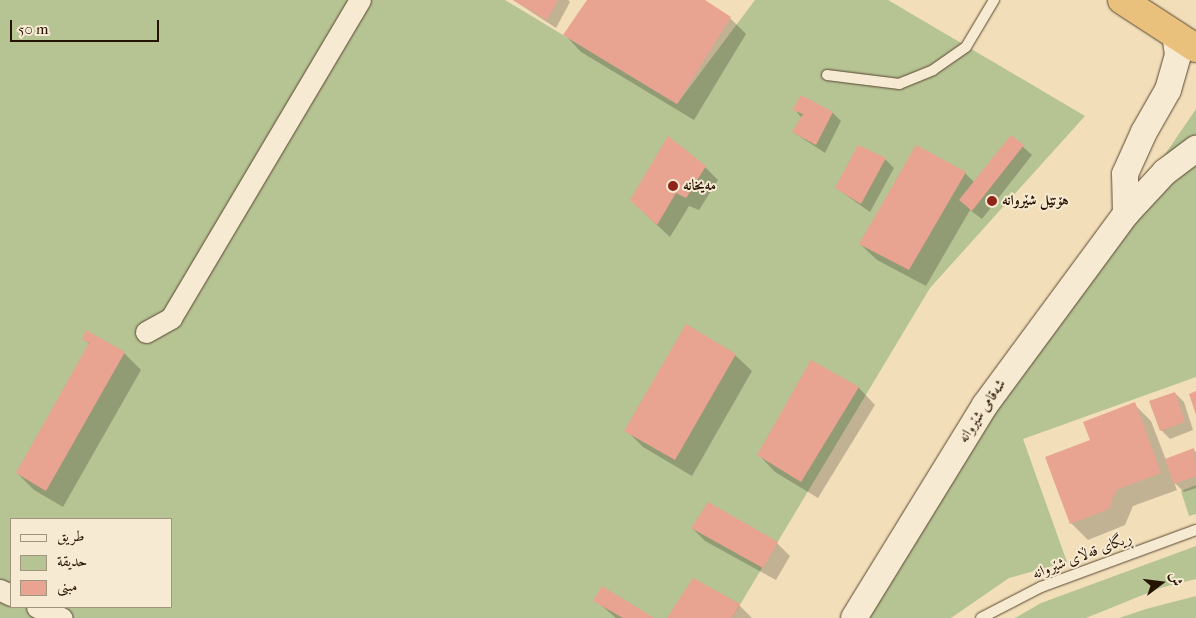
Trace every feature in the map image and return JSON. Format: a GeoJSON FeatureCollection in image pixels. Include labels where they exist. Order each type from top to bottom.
{"type":"FeatureCollection","features":[{"type":"Feature","properties":{"kind":"highway"},"geometry":{"type":"LineString","coordinates":[[1122,0],[1185,41]]}},
{"type":"Feature","properties":{"kind":"street"},"geometry":{"type":"LineString","coordinates":[[146,332],[171,318],[360,0]]}},
{"type":"Feature","properties":{"kind":"street"},"geometry":{"type":"LineString","coordinates":[[1126,214],[1125,174],[1144,132],[1168,90],[1178,55],[1185,41]]}},
{"type":"Feature","properties":{"kind":"street","name":"شەقامی شێروانە"},"geometry":{"type":"LineString","coordinates":[[854,618],[985,405],[1126,214],[1165,172],[1196,149]]}},
{"type":"Feature","properties":{"kind":"street"},"geometry":{"type":"LineString","coordinates":[[39,608],[62,618]]}},
{"type":"Feature","properties":{"kind":"lane"},"geometry":{"type":"LineString","coordinates":[[827,75],[899,84],[933,70],[966,47],[994,0]]}},
{"type":"Feature","properties":{"kind":"lane","name":"ڕیگای قەڵای شێروانە"},"geometry":{"type":"LineString","coordinates":[[981,618],[1041,587],[1196,530]]}},
{"type":"Feature","properties":{"kind":"green space"},"geometry":{"type":"Polygon","coordinates":[[[0,0],[505,0],[677,104],[755,0],[888,0],[1085,116],[930,288],[732,618],[0,618],[0,0]]]}},
{"type":"Feature","properties":{"kind":"green space"},"geometry":{"type":"Polygon","coordinates":[[[1196,109],[1196,377],[1023,439],[1067,562],[1009,578],[951,618],[848,618],[1196,109]]]}},
{"type":"Feature","properties":{"kind":"green space"},"geometry":{"type":"Polygon","coordinates":[[[1196,485],[1196,514],[1189,516],[1181,491],[1196,485]]]}},
{"type":"Feature","properties":{"kind":"green space"},"geometry":{"type":"Polygon","coordinates":[[[1196,546],[1196,579],[1160,588],[1086,618],[1015,618],[1041,603],[1196,546]]]}},
{"type":"Feature","properties":{"kind":"green space"},"geometry":{"type":"Polygon","coordinates":[[[1196,596],[1196,618],[1119,618],[1146,609],[1196,596]]]}},
{"type":"Feature","properties":{"kind":"building"},"geometry":{"type":"Polygon","coordinates":[[[513,0],[558,0],[547,20],[513,0]]]}},
{"type":"Feature","properties":{"kind":"building"},"geometry":{"type":"Polygon","coordinates":[[[587,0],[705,0],[731,17],[677,104],[563,35],[587,0]]]}},
{"type":"Feature","properties":{"kind":"building"},"geometry":{"type":"Polygon","coordinates":[[[801,95],[833,112],[816,145],[792,132],[803,114],[792,110],[801,95]]]}},
{"type":"Feature","properties":{"kind":"building"},"geometry":{"type":"Polygon","coordinates":[[[1011,135],[1024,145],[972,211],[959,200],[1011,135]]]}},
{"type":"Feature","properties":{"kind":"building"},"geometry":{"type":"Polygon","coordinates":[[[668,136],[706,166],[686,198],[676,193],[657,225],[630,200],[668,136]]]}},
{"type":"Feature","properties":{"kind":"building"},"geometry":{"type":"Polygon","coordinates":[[[858,145],[886,158],[861,204],[835,188],[858,145]]]}},
{"type":"Feature","properties":{"kind":"building"},"geometry":{"type":"Polygon","coordinates":[[[916,145],[966,172],[909,270],[859,244],[916,145]]]}},
{"type":"Feature","properties":{"kind":"building"},"geometry":{"type":"Polygon","coordinates":[[[686,324],[736,354],[675,460],[624,431],[686,324]]]}},
{"type":"Feature","properties":{"kind":"building"},"geometry":{"type":"Polygon","coordinates":[[[86,330],[125,352],[46,491],[16,473],[89,343],[82,339],[86,330]]]}},
{"type":"Feature","properties":{"kind":"building"},"geometry":{"type":"Polygon","coordinates":[[[811,360],[859,387],[801,482],[757,455],[811,360]]]}},
{"type":"Feature","properties":{"kind":"building"},"geometry":{"type":"Polygon","coordinates":[[[1196,391],[1196,415],[1189,394],[1196,391]]]}},
{"type":"Feature","properties":{"kind":"building"},"geometry":{"type":"Polygon","coordinates":[[[1175,392],[1185,422],[1160,431],[1149,401],[1175,392]]]}},
{"type":"Feature","properties":{"kind":"building"},"geometry":{"type":"Polygon","coordinates":[[[1135,402],[1161,473],[1116,490],[1109,509],[1070,524],[1045,457],[1090,440],[1083,422],[1135,402]]]}},
{"type":"Feature","properties":{"kind":"building"},"geometry":{"type":"Polygon","coordinates":[[[1194,448],[1196,476],[1174,484],[1165,459],[1194,448]]]}},
{"type":"Feature","properties":{"kind":"building"},"geometry":{"type":"Polygon","coordinates":[[[708,502],[778,542],[763,568],[691,528],[708,502]]]}},
{"type":"Feature","properties":{"kind":"building"},"geometry":{"type":"Polygon","coordinates":[[[693,578],[740,604],[732,618],[667,618],[693,578]]]}},
{"type":"Feature","properties":{"kind":"building"},"geometry":{"type":"Polygon","coordinates":[[[602,586],[654,618],[623,618],[593,601],[602,586]]]}},
{"type":"Feature","properties":{"kind":"place","name":"مەیخانە"},"geometry":{"type":"Point","coordinates":[673,186]}},
{"type":"Feature","properties":{"kind":"place","name":"هۆتێل شێروانە"},"geometry":{"type":"Point","coordinates":[992,201]}}]}
